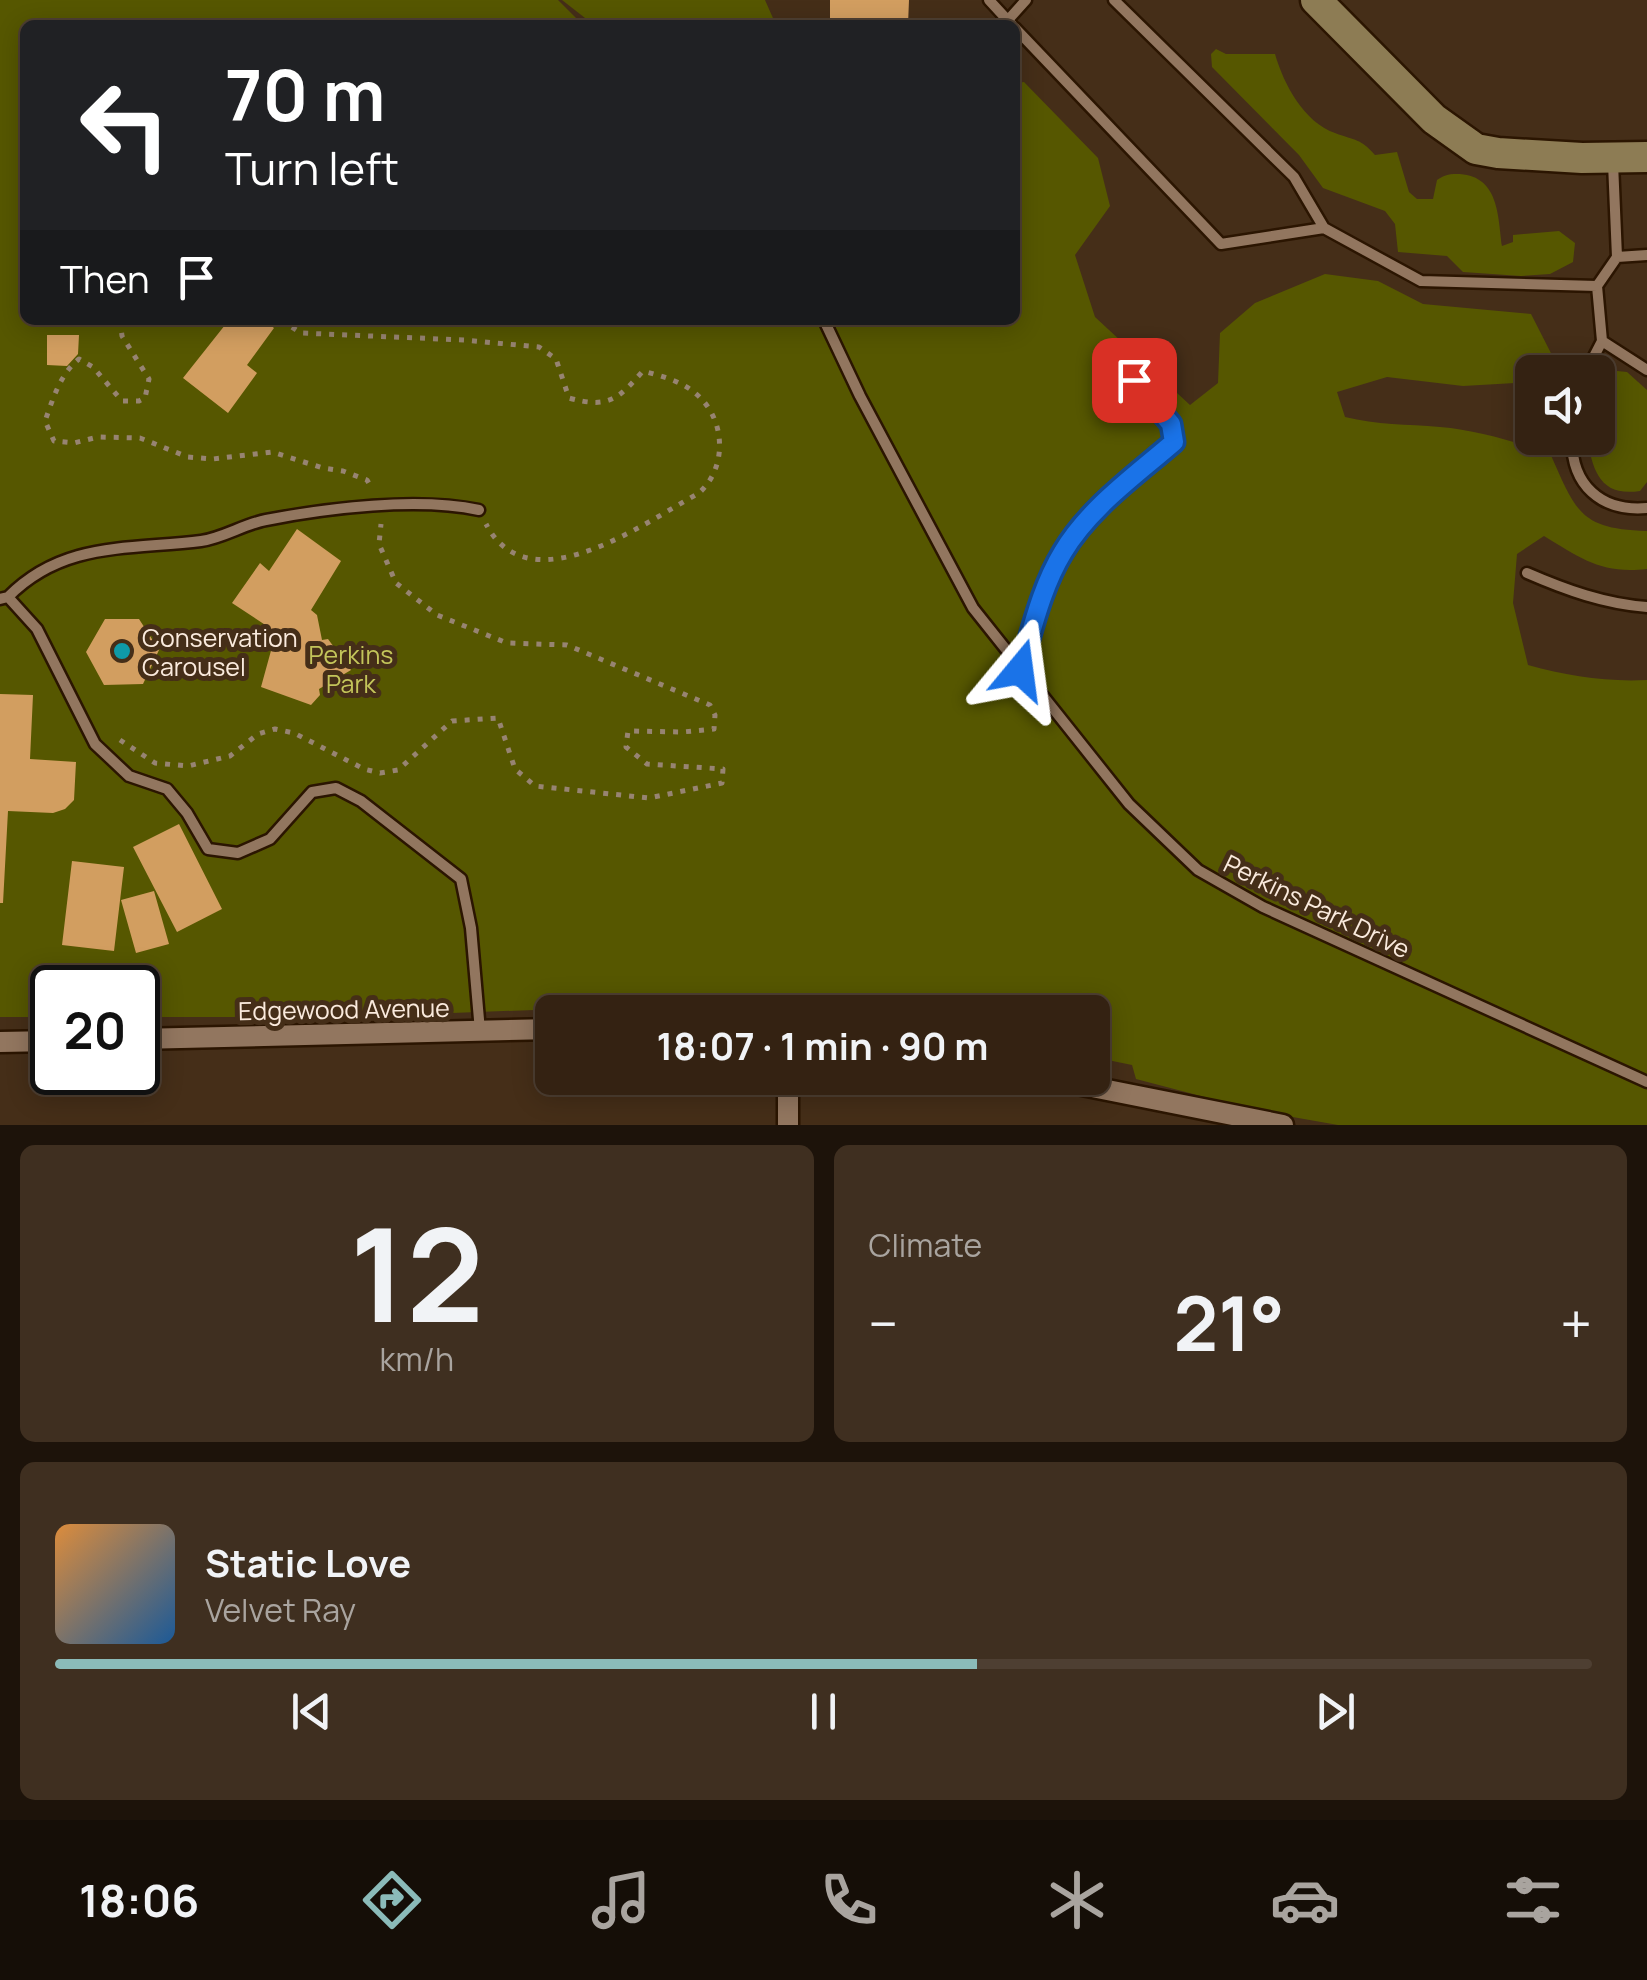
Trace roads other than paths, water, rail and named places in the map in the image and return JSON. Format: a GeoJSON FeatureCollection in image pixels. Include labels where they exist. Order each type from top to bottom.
{"type":"FeatureCollection","features":[{"type":"Feature","properties":{"kind":"street"},"geometry":{"type":"LineString","coordinates":[[1316,0],[1434,119],[1476,149],[1514,154],[1647,157]]}},
{"type":"Feature","properties":{"kind":"street","name":"Edgewood Avenue"},"geometry":{"type":"LineString","coordinates":[[160,1038],[535,1029]]}},
{"type":"Feature","properties":{"kind":"street"},"geometry":{"type":"LineString","coordinates":[[0,1042],[30,1041]]}},
{"type":"Feature","properties":{"kind":"street"},"geometry":{"type":"LineString","coordinates":[[1110,1091],[1283,1125]]}},
{"type":"Feature","properties":{"kind":"street"},"geometry":{"type":"LineString","coordinates":[[788,1095],[788,1125]]}},
{"type":"Feature","properties":{"kind":"lane"},"geometry":{"type":"LineString","coordinates":[[988,0],[1008,20]]}},
{"type":"Feature","properties":{"kind":"lane"},"geometry":{"type":"LineString","coordinates":[[1114,0],[1294,177],[1324,228],[1421,280],[1597,286]]}},
{"type":"Feature","properties":{"kind":"lane"},"geometry":{"type":"LineString","coordinates":[[1020,32],[1221,244],[1324,228]]}},
{"type":"Feature","properties":{"kind":"lane"},"geometry":{"type":"LineString","coordinates":[[1595,355],[1602,341],[1597,286],[1617,256],[1612,157]]}},
{"type":"Feature","properties":{"kind":"lane"},"geometry":{"type":"LineString","coordinates":[[1617,256],[1647,255]]}},
{"type":"Feature","properties":{"kind":"lane","name":"Perkins Park Drive"},"geometry":{"type":"LineString","coordinates":[[827,325],[973,608],[1129,804],[1177,852],[1220,884],[1262,907],[1647,1082]]}},
{"type":"Feature","properties":{"kind":"lane"},"geometry":{"type":"LineString","coordinates":[[1602,341],[1647,370]]}},
{"type":"Feature","properties":{"kind":"lane"},"geometry":{"type":"LineString","coordinates":[[1020,670],[1042,598],[1063,551],[1101,505],[1174,442],[1171,424],[1114,359]]}},
{"type":"Feature","properties":{"kind":"lane"},"geometry":{"type":"LineString","coordinates":[[1574,455],[1584,484],[1602,502],[1625,510],[1647,508]]}},
{"type":"Feature","properties":{"kind":"lane"},"geometry":{"type":"LineString","coordinates":[[479,510],[448,503],[383,506],[264,520],[204,541],[149,543],[54,561],[4,598],[36,629],[95,744],[128,776],[167,790],[187,813],[208,849],[238,854],[270,838],[312,792],[336,788],[361,801],[462,879],[471,928],[480,1031]]}},
{"type":"Feature","properties":{"kind":"lane"},"geometry":{"type":"LineString","coordinates":[[1527,572],[1622,606],[1647,607]]}},
{"type":"Feature","properties":{"kind":"place","name":"Conservation Carousel"},"geometry":{"type":"Point","coordinates":[122,651]}},
{"type":"Feature","properties":{"kind":"park label","name":"Perkins Park"},"geometry":{"type":"Point","coordinates":[351,668]}}]}
